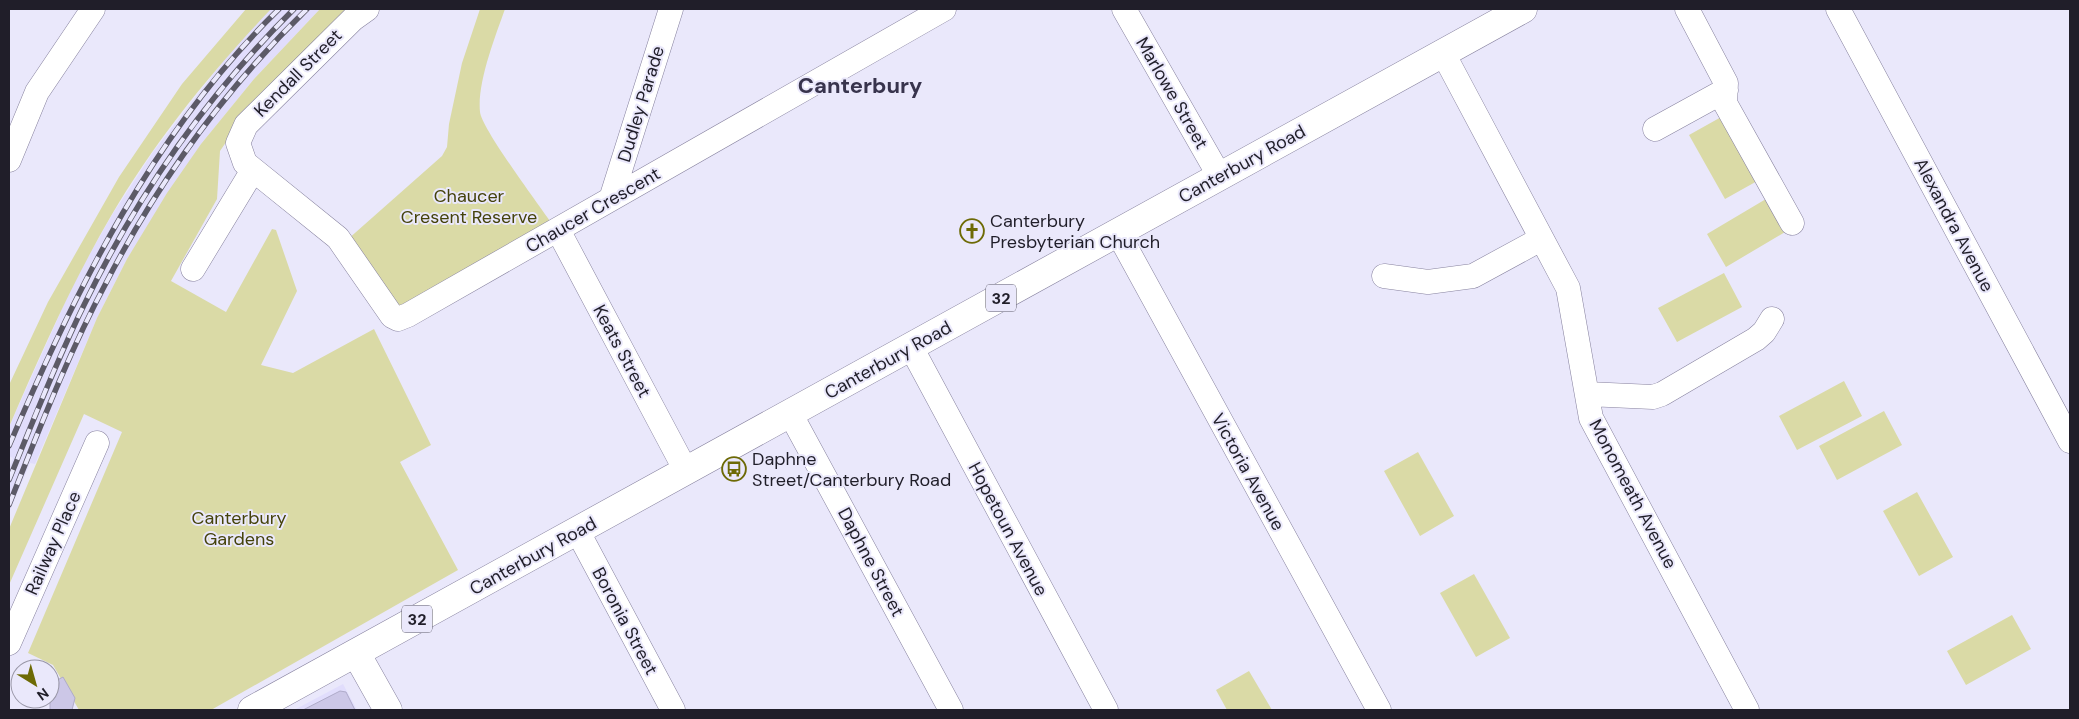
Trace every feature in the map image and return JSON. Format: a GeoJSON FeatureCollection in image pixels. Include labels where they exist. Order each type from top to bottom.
{"type":"FeatureCollection","features":[{"type":"Feature","properties":{"kind":"main road","name":"Canterbury Road"},"geometry":{"type":"LineString","coordinates":[[252,710],[1118,234],[1522,9]]}},
{"type":"Feature","properties":{"kind":"main road"},"geometry":{"type":"LineString","coordinates":[[356,653],[388,710]]}},
{"type":"Feature","properties":{"kind":"street"},"geometry":{"type":"LineString","coordinates":[[9,160],[16,118],[37,92],[93,9]]}},
{"type":"Feature","properties":{"kind":"street","name":"Kendall Street"},"geometry":{"type":"LineString","coordinates":[[238,143],[246,125],[353,18],[367,9]]}},
{"type":"Feature","properties":{"kind":"street","name":"Dudley Parade"},"geometry":{"type":"LineString","coordinates":[[611,199],[671,9]]}},
{"type":"Feature","properties":{"kind":"street","name":"Chaucer Crescent"},"geometry":{"type":"LineString","coordinates":[[238,143],[245,163],[338,238],[392,316],[398,318],[408,315],[944,9]]}},
{"type":"Feature","properties":{"kind":"street","name":"Marlowe Street"},"geometry":{"type":"LineString","coordinates":[[1124,9],[1220,177]]}},
{"type":"Feature","properties":{"kind":"street"},"geometry":{"type":"LineString","coordinates":[[1688,9],[1726,83],[1725,103],[1792,223]]}},
{"type":"Feature","properties":{"kind":"street","name":"Alexandra Avenue"},"geometry":{"type":"LineString","coordinates":[[1838,9],[2070,441]]}},
{"type":"Feature","properties":{"kind":"street","name":"Monomeath Avenue"},"geometry":{"type":"LineString","coordinates":[[1443,53],[1568,288],[1591,418],[1747,710]]}},
{"type":"Feature","properties":{"kind":"street"},"geometry":{"type":"LineString","coordinates":[[1655,129],[1726,90]]}},
{"type":"Feature","properties":{"kind":"street"},"geometry":{"type":"LineString","coordinates":[[193,269],[253,170]]}},
{"type":"Feature","properties":{"kind":"street","name":"Keats Street"},"geometry":{"type":"LineString","coordinates":[[558,230],[686,471]]}},
{"type":"Feature","properties":{"kind":"street","name":"Victoria Avenue"},"geometry":{"type":"LineString","coordinates":[[1118,234],[1379,710]]}},
{"type":"Feature","properties":{"kind":"street"},"geometry":{"type":"LineString","coordinates":[[1384,276],[1428,282],[1473,276],[1541,239]]}},
{"type":"Feature","properties":{"kind":"street"},"geometry":{"type":"LineString","coordinates":[[1587,394],[1641,397],[1662,394],[1748,344],[1764,332],[1772,319]]}},
{"type":"Feature","properties":{"kind":"street","name":"Hopetoun Avenue"},"geometry":{"type":"LineString","coordinates":[[911,347],[1106,710]]}},
{"type":"Feature","properties":{"kind":"street","name":"Daphne Street"},"geometry":{"type":"LineString","coordinates":[[790,413],[951,710]]}},
{"type":"Feature","properties":{"kind":"street","name":"Railway Place"},"geometry":{"type":"LineString","coordinates":[[9,643],[97,443]]}},
{"type":"Feature","properties":{"kind":"street","name":"Boronia Street"},"geometry":{"type":"LineString","coordinates":[[578,532],[673,710]]}},
{"type":"Feature","properties":{"kind":"shaded area"},"geometry":{"type":"Polygon","coordinates":[[[271,9],[320,9],[254,79],[201,144],[127,259],[97,318],[35,464],[30,463],[9,513],[9,468],[13,458],[9,456],[9,427],[76,278],[112,215],[153,152],[236,45],[271,9]]]}},
{"type":"Feature","properties":{"kind":"shaded area"},"geometry":{"type":"Polygon","coordinates":[[[343,684],[357,710],[294,710],[343,684]]]}},
{"type":"Feature","properties":{"kind":"green space"},"geometry":{"type":"Polygon","coordinates":[[[246,9],[271,9],[227,57],[185,108],[128,188],[97,241],[70,293],[9,427],[9,385],[48,302],[119,177],[182,84],[246,9]]]}},
{"type":"Feature","properties":{"kind":"green space","name":"Canterbury Gardens"},"geometry":{"type":"Polygon","coordinates":[[[320,9],[351,9],[237,126],[220,151],[217,199],[171,281],[226,312],[272,229],[276,230],[297,291],[261,365],[293,373],[374,329],[431,445],[400,462],[458,570],[211,710],[79,710],[60,677],[60,659],[40,659],[28,653],[122,432],[84,414],[9,585],[9,529],[97,318],[127,259],[167,193],[201,144],[254,79],[320,9]]]}},
{"type":"Feature","properties":{"kind":"green space","name":"Chaucer Cresent Reserve"},"geometry":{"type":"Polygon","coordinates":[[[480,9],[505,9],[492,46],[481,88],[480,112],[483,121],[500,150],[552,224],[401,307],[395,307],[347,240],[442,156],[447,147],[449,124],[462,63],[480,9]]]}},
{"type":"Feature","properties":{"kind":"green space"},"geometry":{"type":"Polygon","coordinates":[[[1723,116],[1759,180],[1725,199],[1689,135],[1723,116]]]}},
{"type":"Feature","properties":{"kind":"green space"},"geometry":{"type":"Polygon","coordinates":[[[1771,196],[1790,229],[1726,267],[1707,234],[1771,196]]]}},
{"type":"Feature","properties":{"kind":"green space"},"geometry":{"type":"Polygon","coordinates":[[[1724,273],[1742,307],[1677,342],[1658,308],[1724,273]]]}},
{"type":"Feature","properties":{"kind":"green space"},"geometry":{"type":"Polygon","coordinates":[[[1844,381],[1862,416],[1797,450],[1779,416],[1844,381]]]}},
{"type":"Feature","properties":{"kind":"green space"},"geometry":{"type":"Polygon","coordinates":[[[1884,411],[1902,445],[1837,480],[1819,446],[1884,411]]]}},
{"type":"Feature","properties":{"kind":"green space"},"geometry":{"type":"Polygon","coordinates":[[[1418,452],[1454,516],[1420,536],[1384,471],[1418,452]]]}},
{"type":"Feature","properties":{"kind":"green space"},"geometry":{"type":"Polygon","coordinates":[[[1917,492],[1953,557],[1919,576],[1883,511],[1917,492]]]}},
{"type":"Feature","properties":{"kind":"green space"},"geometry":{"type":"Polygon","coordinates":[[[1474,574],[1510,638],[1476,657],[1440,593],[1474,574]]]}},
{"type":"Feature","properties":{"kind":"green space"},"geometry":{"type":"Polygon","coordinates":[[[2012,615],[2031,649],[1966,685],[1947,651],[2012,615]]]}},
{"type":"Feature","properties":{"kind":"green space"},"geometry":{"type":"Polygon","coordinates":[[[1249,671],[1272,710],[1227,710],[1216,690],[1249,671]]]}},
{"type":"Feature","properties":{"kind":"building"},"geometry":{"type":"Polygon","coordinates":[[[63,677],[75,698],[72,710],[50,710],[60,709],[60,679],[63,677]]]}},
{"type":"Feature","properties":{"kind":"building"},"geometry":{"type":"Polygon","coordinates":[[[340,691],[346,692],[355,710],[303,710],[340,691]]]}},
{"type":"Feature","properties":{"kind":"railway"},"geometry":{"type":"LineString","coordinates":[[9,446],[62,328],[122,214],[156,159],[194,107],[234,56],[279,9]]}},
{"type":"Feature","properties":{"kind":"railway"},"geometry":{"type":"LineString","coordinates":[[9,480],[74,326],[127,225],[151,186],[204,111],[232,76],[294,9]]}},
{"type":"Feature","properties":{"kind":"railway"},"geometry":{"type":"LineString","coordinates":[[9,505],[54,392],[92,310],[126,245],[171,173],[222,104],[277,39],[307,9]]}},
{"type":"Feature","properties":{"kind":"place","name":"Canterbury Presbyterian Church"},"geometry":{"type":"Point","coordinates":[972,231]}},
{"type":"Feature","properties":{"kind":"place","name":"Daphne Street/Canterbury Road"},"geometry":{"type":"Point","coordinates":[734,469]}},
{"type":"Feature","properties":{"kind":"district","name":"Canterbury"},"geometry":{"type":"Point","coordinates":[860,85]}}]}
